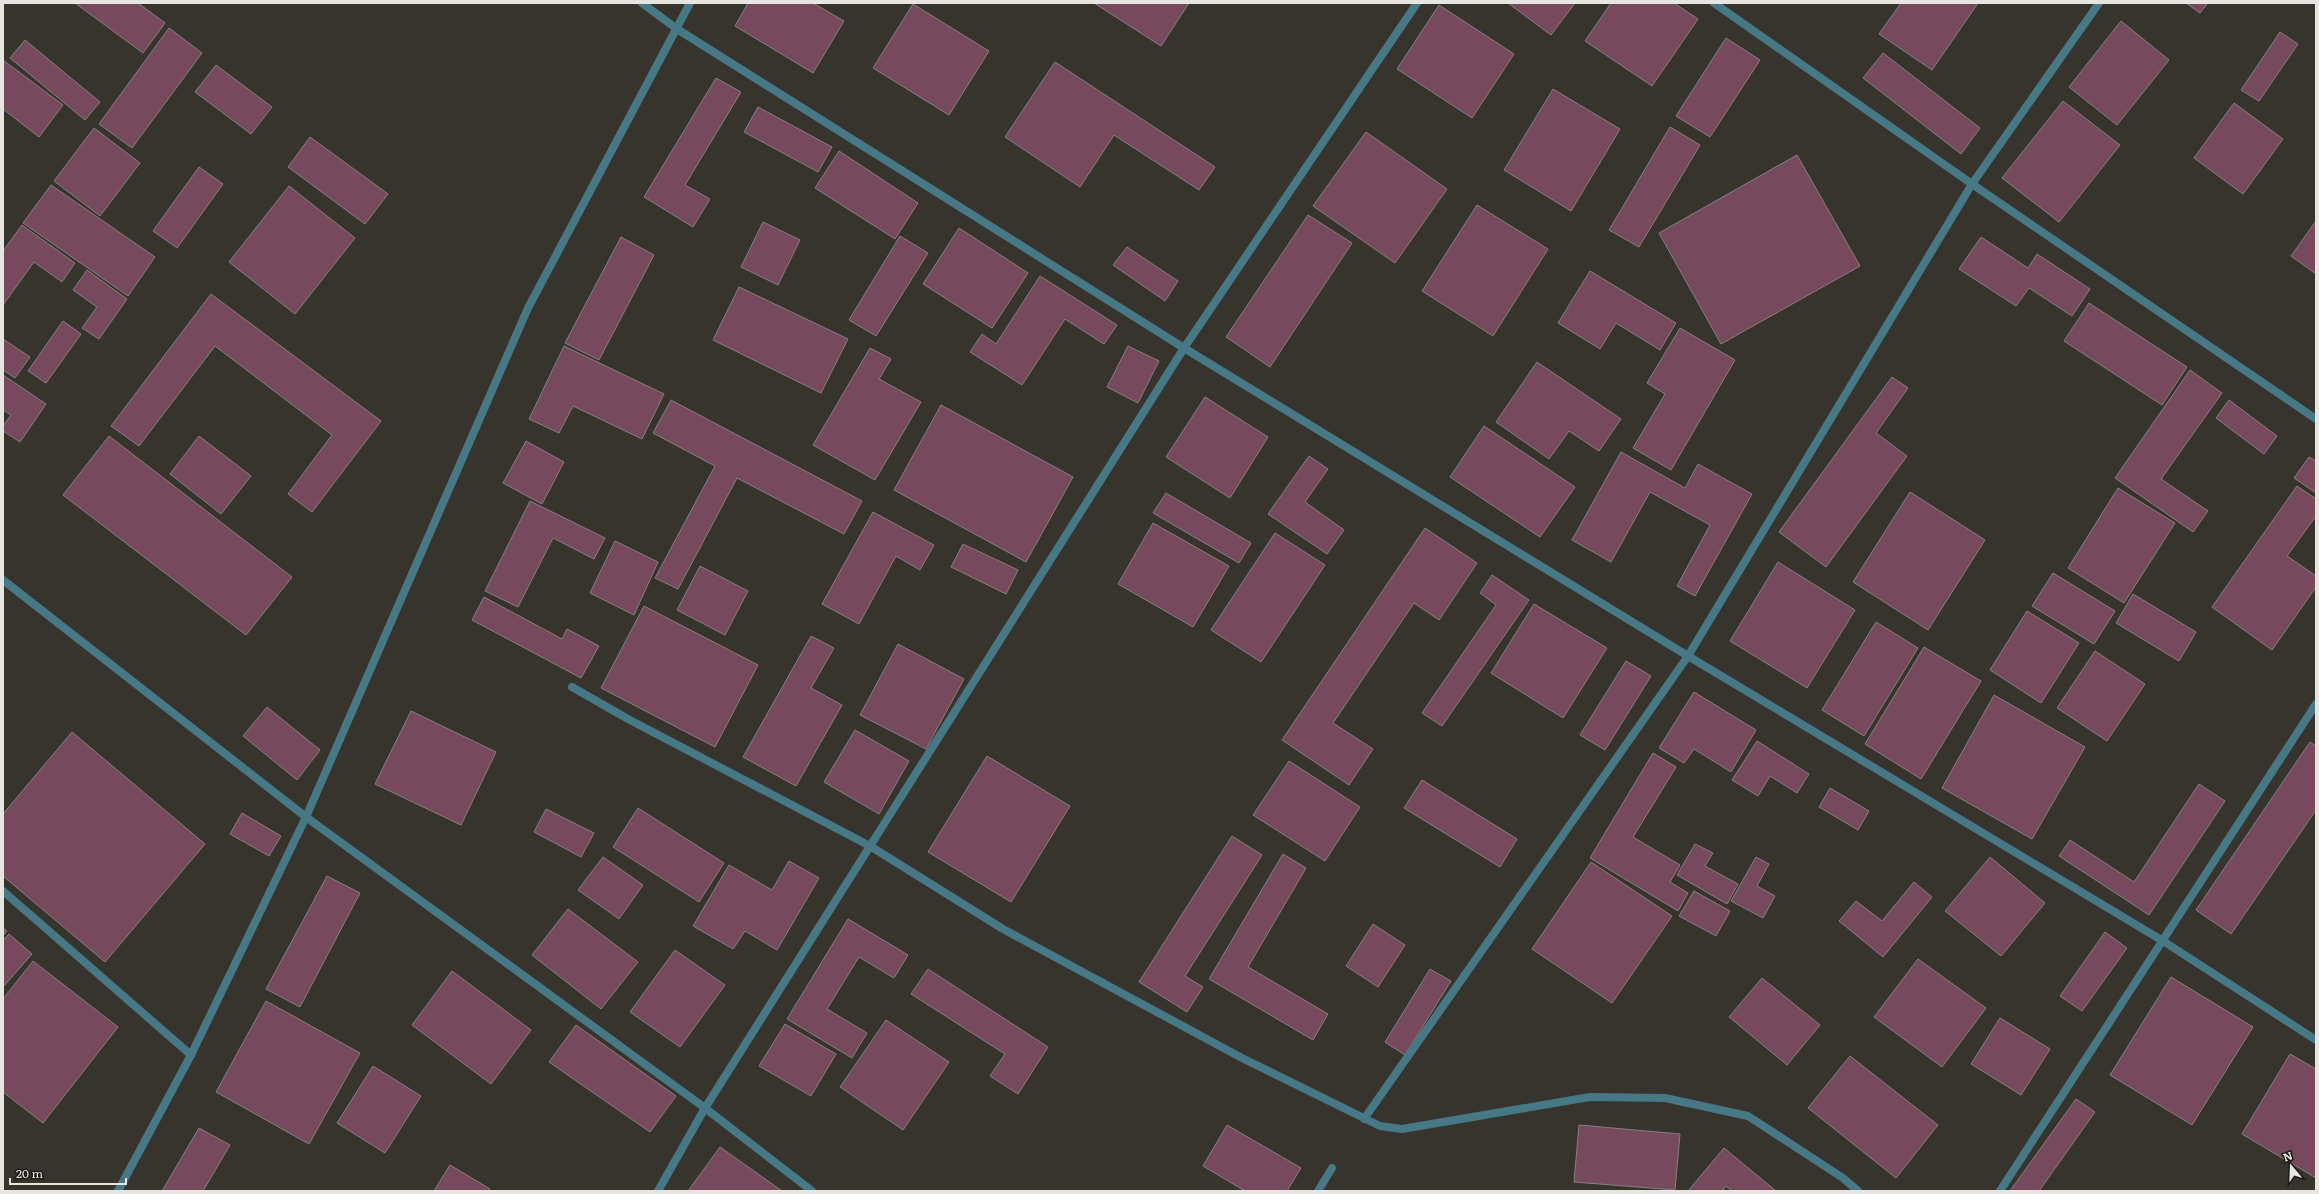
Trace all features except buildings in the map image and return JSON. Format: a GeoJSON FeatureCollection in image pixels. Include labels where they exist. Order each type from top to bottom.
{"type":"FeatureCollection","features":[{"type":"Feature","properties":{"kind":"street"},"geometry":{"type":"LineString","coordinates":[[642,3],[677,29],[1184,348],[1688,656],[2163,941],[2316,1040]]}},
{"type":"Feature","properties":{"kind":"street"},"geometry":{"type":"LineString","coordinates":[[118,1191],[191,1055],[306,817],[528,308],[690,3]]}},
{"type":"Feature","properties":{"kind":"street"},"geometry":{"type":"LineString","coordinates":[[658,1191],[705,1108],[1184,348],[1417,3]]}},
{"type":"Feature","properties":{"kind":"street"},"geometry":{"type":"LineString","coordinates":[[1714,3],[1972,184],[2316,419]]}},
{"type":"Feature","properties":{"kind":"street"},"geometry":{"type":"LineString","coordinates":[[1364,1119],[1688,656],[1972,184],[2099,3]]}},
{"type":"Feature","properties":{"kind":"street"},"geometry":{"type":"LineString","coordinates":[[3,580],[306,817],[705,1108],[812,1191]]}},
{"type":"Feature","properties":{"kind":"street"},"geometry":{"type":"LineString","coordinates":[[572,687],[628,719],[870,846],[1003,929],[1242,1058],[1380,1126],[1402,1129],[1590,1097],[1665,1098],[1748,1116],[1843,1178],[1858,1191]]}},
{"type":"Feature","properties":{"kind":"street"},"geometry":{"type":"LineString","coordinates":[[2000,1191],[2316,704]]}},
{"type":"Feature","properties":{"kind":"street"},"geometry":{"type":"LineString","coordinates":[[3,891],[191,1055]]}},
{"type":"Feature","properties":{"kind":"street"},"geometry":{"type":"LineString","coordinates":[[1318,1191],[1332,1168]]}}]}
